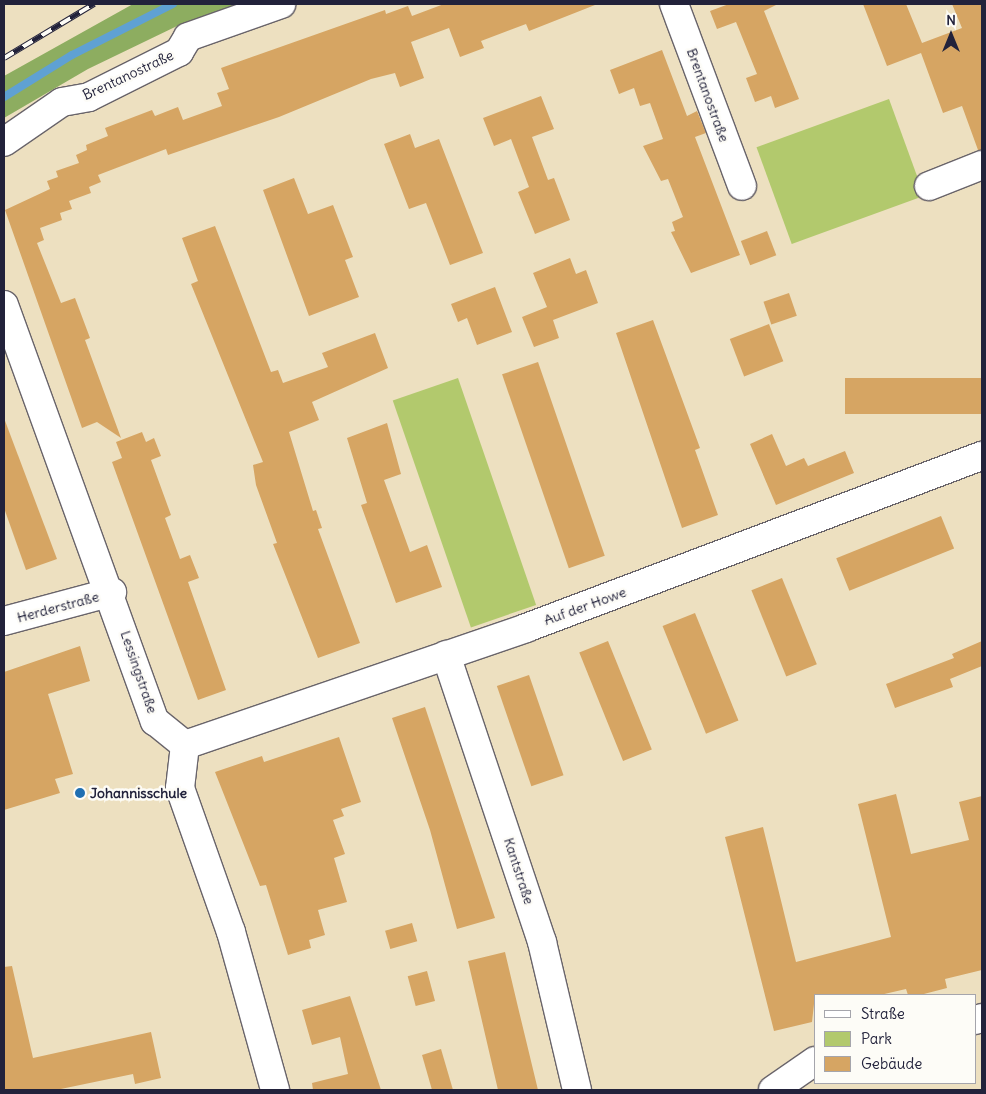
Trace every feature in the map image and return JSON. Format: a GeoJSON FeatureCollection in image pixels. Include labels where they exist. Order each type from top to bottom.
{"type":"FeatureCollection","features":[{"type":"Feature","properties":{"kind":"street","name":"Brentanostraße"},"geometry":{"type":"LineString","coordinates":[[4,142],[62,102],[89,97],[179,52],[188,37],[281,4]]}},
{"type":"Feature","properties":{"kind":"street","name":"Brentanostraße"},"geometry":{"type":"LineString","coordinates":[[674,4],[742,186]]}},
{"type":"Feature","properties":{"kind":"street"},"geometry":{"type":"LineString","coordinates":[[929,186],[982,165]]}},
{"type":"Feature","properties":{"kind":"street","name":"Lessingstraße"},"geometry":{"type":"LineString","coordinates":[[4,305],[112,592],[155,721],[185,745]]}},
{"type":"Feature","properties":{"kind":"street","name":"Auf der Howe"},"geometry":{"type":"LineString","coordinates":[[185,745],[446,655],[982,456]]}},
{"type":"Feature","properties":{"kind":"street","name":"Herderstraße"},"geometry":{"type":"LineString","coordinates":[[4,621],[112,592]]}},
{"type":"Feature","properties":{"kind":"street","name":"Kantstraße"},"geometry":{"type":"LineString","coordinates":[[446,655],[542,942],[577,1090]]}},
{"type":"Feature","properties":{"kind":"street"},"geometry":{"type":"LineString","coordinates":[[185,745],[180,788],[231,932],[275,1090]]}},
{"type":"Feature","properties":{"kind":"street"},"geometry":{"type":"LineString","coordinates":[[788,1087],[814,1062]]}},
{"type":"Feature","properties":{"kind":"green space"},"geometry":{"type":"Polygon","coordinates":[[[133,4],[237,4],[175,27],[88,69],[4,118],[4,76],[133,4]]]}},
{"type":"Feature","properties":{"kind":"green space"},"geometry":{"type":"Polygon","coordinates":[[[889,99],[924,196],[792,244],[757,147],[889,99]]]}},
{"type":"Feature","properties":{"kind":"green space"},"geometry":{"type":"Polygon","coordinates":[[[458,378],[536,605],[471,627],[393,400],[458,378]]]}},
{"type":"Feature","properties":{"kind":"building"},"geometry":{"type":"Polygon","coordinates":[[[444,4],[595,5],[529,31],[526,24],[481,41],[484,48],[460,57],[449,28],[411,42],[424,78],[400,87],[395,73],[371,79],[279,117],[168,155],[166,149],[98,175],[101,182],[89,187],[91,193],[69,201],[72,209],[60,213],[62,220],[40,228],[44,240],[37,243],[61,303],[75,298],[90,338],[85,340],[121,438],[97,422],[82,428],[5,210],[50,189],[47,181],[58,177],[56,171],[79,163],[76,155],[87,150],[86,145],[108,136],[105,128],[152,110],[155,116],[178,107],[183,120],[222,106],[217,93],[229,89],[221,68],[385,10],[386,14],[408,6],[412,16],[444,4]]]}},
{"type":"Feature","properties":{"kind":"building"},"geometry":{"type":"Polygon","coordinates":[[[729,4],[778,4],[764,11],[799,99],[775,108],[771,96],[755,102],[746,78],[757,74],[736,22],[717,29],[710,11],[729,4]]]}},
{"type":"Feature","properties":{"kind":"building"},"geometry":{"type":"Polygon","coordinates":[[[863,4],[906,4],[922,43],[962,28],[952,4],[982,4],[982,150],[978,150],[962,106],[943,113],[921,53],[887,66],[863,4]]]}},
{"type":"Feature","properties":{"kind":"building"},"geometry":{"type":"Polygon","coordinates":[[[662,50],[687,116],[697,111],[706,133],[695,137],[740,255],[691,273],[671,232],[675,231],[672,222],[683,217],[668,179],[661,181],[643,146],[663,139],[650,103],[640,106],[634,88],[619,94],[610,70],[662,50]]]}},
{"type":"Feature","properties":{"kind":"building"},"geometry":{"type":"Polygon","coordinates":[[[541,96],[554,129],[532,137],[548,180],[554,178],[570,220],[535,234],[518,192],[529,187],[511,139],[494,146],[483,118],[541,96]]]}},
{"type":"Feature","properties":{"kind":"building"},"geometry":{"type":"Polygon","coordinates":[[[410,134],[415,148],[439,139],[483,253],[450,265],[426,203],[409,209],[384,144],[410,134]]]}},
{"type":"Feature","properties":{"kind":"building"},"geometry":{"type":"Polygon","coordinates":[[[294,178],[308,214],[333,205],[353,257],[345,260],[359,297],[309,316],[263,190],[294,178]]]}},
{"type":"Feature","properties":{"kind":"building"},"geometry":{"type":"Polygon","coordinates":[[[215,226],[271,372],[278,370],[283,383],[328,367],[322,353],[375,333],[388,368],[312,402],[319,420],[289,432],[313,511],[316,510],[322,528],[318,529],[360,643],[318,658],[273,544],[277,543],[256,485],[253,465],[263,462],[191,284],[198,281],[182,238],[215,226]]]}},
{"type":"Feature","properties":{"kind":"building"},"geometry":{"type":"Polygon","coordinates":[[[767,231],[776,255],[750,265],[741,241],[767,231]]]}},
{"type":"Feature","properties":{"kind":"building"},"geometry":{"type":"Polygon","coordinates":[[[570,258],[576,274],[586,270],[598,303],[553,320],[559,338],[534,347],[522,317],[547,307],[533,273],[570,258]]]}},
{"type":"Feature","properties":{"kind":"building"},"geometry":{"type":"Polygon","coordinates":[[[495,287],[512,332],[477,345],[467,318],[458,322],[451,304],[495,287]]]}},
{"type":"Feature","properties":{"kind":"building"},"geometry":{"type":"Polygon","coordinates":[[[789,293],[797,316],[771,324],[763,302],[789,293]]]}},
{"type":"Feature","properties":{"kind":"building"},"geometry":{"type":"Polygon","coordinates":[[[653,320],[700,448],[695,450],[718,515],[682,528],[616,333],[653,320]]]}},
{"type":"Feature","properties":{"kind":"building"},"geometry":{"type":"Polygon","coordinates":[[[769,324],[783,361],[744,376],[730,339],[769,324]]]}},
{"type":"Feature","properties":{"kind":"building"},"geometry":{"type":"Polygon","coordinates":[[[538,362],[605,556],[569,568],[502,374],[538,362]]]}},
{"type":"Feature","properties":{"kind":"building"},"geometry":{"type":"Polygon","coordinates":[[[845,378],[982,378],[982,414],[845,414],[845,378]]]}},
{"type":"Feature","properties":{"kind":"building"},"geometry":{"type":"Polygon","coordinates":[[[4,418],[57,559],[26,570],[4,508],[4,418]]]}},
{"type":"Feature","properties":{"kind":"building"},"geometry":{"type":"Polygon","coordinates":[[[387,423],[401,474],[384,480],[410,552],[427,545],[442,587],[396,603],[361,505],[367,503],[347,438],[387,423]]]}},
{"type":"Feature","properties":{"kind":"building"},"geometry":{"type":"Polygon","coordinates":[[[142,432],[146,442],[154,438],[161,456],[151,460],[171,515],[165,518],[180,559],[190,555],[199,578],[188,582],[226,690],[198,700],[112,462],[122,458],[116,442],[142,432]]]}},
{"type":"Feature","properties":{"kind":"building"},"geometry":{"type":"Polygon","coordinates":[[[772,434],[786,466],[804,458],[808,466],[845,451],[854,473],[776,505],[750,444],[772,434]]]}},
{"type":"Feature","properties":{"kind":"building"},"geometry":{"type":"Polygon","coordinates":[[[941,516],[954,548],[849,591],[836,558],[941,516]]]}},
{"type":"Feature","properties":{"kind":"building"},"geometry":{"type":"Polygon","coordinates":[[[782,578],[817,664],[786,677],[751,590],[782,578]]]}},
{"type":"Feature","properties":{"kind":"building"},"geometry":{"type":"Polygon","coordinates":[[[695,613],[738,721],[706,734],[663,626],[695,613]]]}},
{"type":"Feature","properties":{"kind":"building"},"geometry":{"type":"Polygon","coordinates":[[[608,641],[652,749],[623,761],[579,653],[608,641]]]}},
{"type":"Feature","properties":{"kind":"building"},"geometry":{"type":"Polygon","coordinates":[[[982,641],[982,666],[950,679],[953,687],[895,708],[886,684],[954,658],[952,654],[982,641]]]}},
{"type":"Feature","properties":{"kind":"building"},"geometry":{"type":"Polygon","coordinates":[[[80,646],[90,681],[48,694],[73,774],[55,779],[60,793],[4,810],[4,672],[80,646]]]}},
{"type":"Feature","properties":{"kind":"building"},"geometry":{"type":"Polygon","coordinates":[[[529,675],[564,775],[531,786],[497,686],[529,675]]]}},
{"type":"Feature","properties":{"kind":"building"},"geometry":{"type":"Polygon","coordinates":[[[425,707],[495,918],[457,929],[430,830],[392,718],[425,707]]]}},
{"type":"Feature","properties":{"kind":"building"},"geometry":{"type":"Polygon","coordinates":[[[339,737],[361,802],[341,809],[344,816],[333,820],[345,854],[334,858],[347,902],[318,910],[325,935],[309,940],[311,948],[288,955],[266,885],[260,886],[215,772],[262,756],[264,762],[339,737]]]}},
{"type":"Feature","properties":{"kind":"building"},"geometry":{"type":"Polygon","coordinates":[[[896,794],[911,854],[969,840],[959,802],[982,796],[982,970],[945,979],[947,988],[924,994],[908,994],[906,989],[884,994],[814,994],[812,1022],[774,1031],[725,837],[763,827],[796,962],[891,937],[858,804],[896,794]]]}},
{"type":"Feature","properties":{"kind":"building"},"geometry":{"type":"Polygon","coordinates":[[[412,923],[417,941],[390,949],[385,931],[412,923]]]}},
{"type":"Feature","properties":{"kind":"building"},"geometry":{"type":"Polygon","coordinates":[[[505,952],[538,1090],[498,1090],[468,961],[505,952]]]}},
{"type":"Feature","properties":{"kind":"building"},"geometry":{"type":"Polygon","coordinates":[[[12,966],[33,1058],[151,1032],[161,1078],[135,1084],[133,1074],[56,1090],[4,1090],[4,967],[12,966]]]}},
{"type":"Feature","properties":{"kind":"building"},"geometry":{"type":"Polygon","coordinates":[[[427,971],[435,1001],[416,1006],[408,976],[427,971]]]}},
{"type":"Feature","properties":{"kind":"building"},"geometry":{"type":"Polygon","coordinates":[[[350,996],[381,1090],[313,1090],[312,1083],[348,1074],[340,1037],[312,1045],[302,1010],[350,996]]]}},
{"type":"Feature","properties":{"kind":"building"},"geometry":{"type":"Polygon","coordinates":[[[441,1049],[453,1090],[432,1090],[422,1055],[441,1049]]]}},
{"type":"Feature","properties":{"kind":"waterway"},"geometry":{"type":"LineString","coordinates":[[4,97],[72,55],[173,4]]}},
{"type":"Feature","properties":{"kind":"railway"},"geometry":{"type":"LineString","coordinates":[[4,58],[94,4]]}},
{"type":"Feature","properties":{"kind":"place","name":"Johannisschule"},"geometry":{"type":"Point","coordinates":[80,793]}}]}
